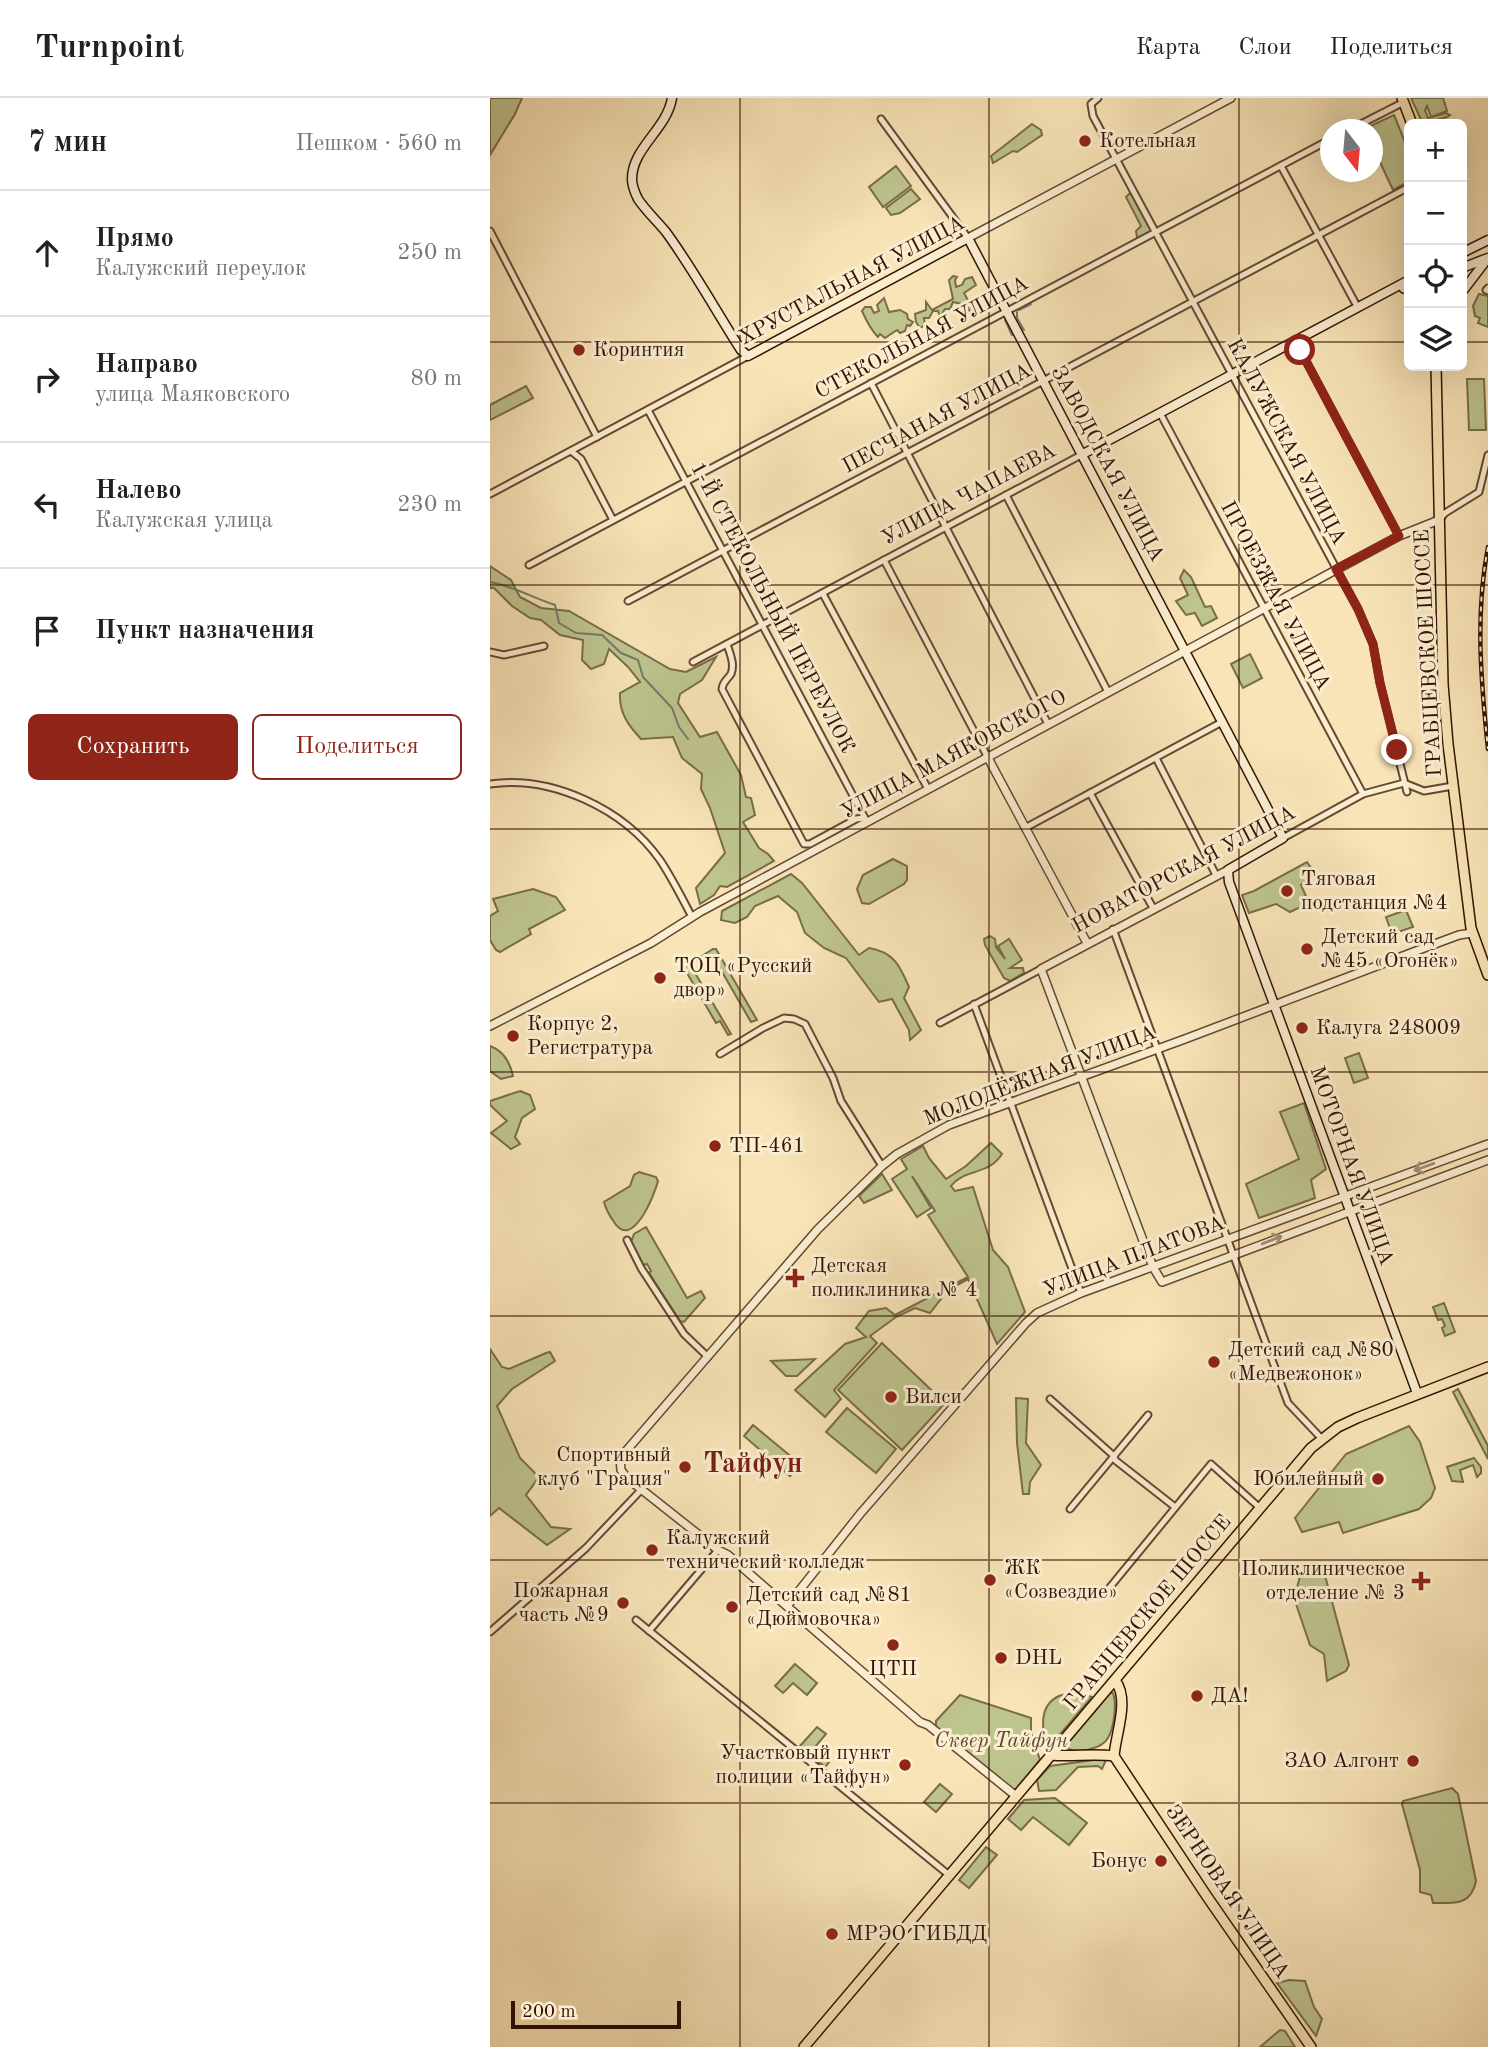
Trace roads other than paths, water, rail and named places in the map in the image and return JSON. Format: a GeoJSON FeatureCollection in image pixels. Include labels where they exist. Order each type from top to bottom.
{"type":"FeatureCollection","features":[{"type":"Feature","properties":{"kind":"main road"},"geometry":{"type":"LineString","coordinates":[[672,98],[663,124],[635,165],[632,178],[634,189],[639,200],[678,251],[741,350],[748,356]]}},
{"type":"Feature","properties":{"kind":"main road"},"geometry":{"type":"LineString","coordinates":[[1403,100],[1410,119]]}},
{"type":"Feature","properties":{"kind":"main road","name":"ХРУСТАЛЬНАЯ УЛИЦА"},"geometry":{"type":"LineString","coordinates":[[748,356],[968,238]]}},
{"type":"Feature","properties":{"kind":"main road","name":"ЗАВОДСКАЯ УЛИЦА"},"geometry":{"type":"LineString","coordinates":[[968,238],[1283,838]]}},
{"type":"Feature","properties":{"kind":"main road"},"geometry":{"type":"LineString","coordinates":[[1467,250],[1488,240]]}},
{"type":"Feature","properties":{"kind":"main road"},"geometry":{"type":"LineString","coordinates":[[1467,266],[1488,258]]}},
{"type":"Feature","properties":{"kind":"main road"},"geometry":{"type":"LineString","coordinates":[[1467,285],[1488,258]]}},
{"type":"Feature","properties":{"kind":"main road","name":"УЛИЦА ЧАПАЕВА"},"geometry":{"type":"LineString","coordinates":[[1083,454],[1295,340],[1379,297],[1404,288]]}},
{"type":"Feature","properties":{"kind":"main road","name":"ГРАБЦЕВСКОЕ ШОССЕ"},"geometry":{"type":"LineString","coordinates":[[1436,371],[1443,684],[1472,933],[1488,975]]}},
{"type":"Feature","properties":{"kind":"main road","name":"НОВАТОРСКАЯ УЛИЦА"},"geometry":{"type":"LineString","coordinates":[[1228,870],[1283,838]]}},
{"type":"Feature","properties":{"kind":"main road","name":"МОТОРНАЯ УЛИЦА"},"geometry":{"type":"LineString","coordinates":[[1228,870],[1233,895],[1273,1006],[1417,1393]]}},
{"type":"Feature","properties":{"kind":"main road","name":"ГРАБЦЕВСКОЕ ШОССЕ"},"geometry":{"type":"LineString","coordinates":[[804,2047],[1321,1438],[1357,1418],[1488,1367]]}},
{"type":"Feature","properties":{"kind":"main road"},"geometry":{"type":"LineString","coordinates":[[1085,1755],[1114,1756],[1122,1700],[1120,1687],[1115,1680]]}},
{"type":"Feature","properties":{"kind":"main road"},"geometry":{"type":"LineString","coordinates":[[1051,1755],[1085,1755],[1105,1749],[1116,1736]]}},
{"type":"Feature","properties":{"kind":"main road","name":"ЗЕРНОВАЯ УЛИЦА"},"geometry":{"type":"LineString","coordinates":[[1114,1756],[1219,1915],[1311,2047]]}},
{"type":"Feature","properties":{"kind":"street","name":"КАЛУЖСКАЯ УЛИЦА"},"geometry":{"type":"LineString","coordinates":[[1098,98],[1091,104],[1093,116],[1358,609],[1373,644],[1407,792]]}},
{"type":"Feature","properties":{"kind":"street","name":"ХРУСТАЛЬНАЯ УЛИЦА"},"geometry":{"type":"LineString","coordinates":[[968,238],[1231,98]]}},
{"type":"Feature","properties":{"kind":"street"},"geometry":{"type":"LineString","coordinates":[[1369,119],[1403,100]]}},
{"type":"Feature","properties":{"kind":"street","name":"ЗАВОДСКАЯ УЛИЦА"},"geometry":{"type":"LineString","coordinates":[[881,119],[968,238]]}},
{"type":"Feature","properties":{"kind":"street","name":"СТЕКОЛЬНАЯ УЛИЦА"},"geometry":{"type":"LineString","coordinates":[[529,565],[1320,145]]}},
{"type":"Feature","properties":{"kind":"street"},"geometry":{"type":"LineString","coordinates":[[1281,166],[1358,308]]}},
{"type":"Feature","properties":{"kind":"street","name":"ПЕСЧАНАЯ УЛИЦА"},"geometry":{"type":"LineString","coordinates":[[628,601],[1404,190]]}},
{"type":"Feature","properties":{"kind":"street"},"geometry":{"type":"LineString","coordinates":[[490,231],[597,437]]}},
{"type":"Feature","properties":{"kind":"street"},"geometry":{"type":"LineString","coordinates":[[1295,340],[1399,536]]}},
{"type":"Feature","properties":{"kind":"street","name":"ХРУСТАЛЬНАЯ УЛИЦА"},"geometry":{"type":"LineString","coordinates":[[490,494],[748,356]]}},
{"type":"Feature","properties":{"kind":"street"},"geometry":{"type":"LineString","coordinates":[[871,383],[1048,724]]}},
{"type":"Feature","properties":{"kind":"street","name":"1-Й СТЕКОЛЬНЫЙ ПЕРЕУЛОК"},"geometry":{"type":"LineString","coordinates":[[648,410],[865,820]]}},
{"type":"Feature","properties":{"kind":"street","name":"ПРОЕЗЖАЯ УЛИЦА"},"geometry":{"type":"LineString","coordinates":[[1160,413],[1363,794]]}},
{"type":"Feature","properties":{"kind":"street"},"geometry":{"type":"LineString","coordinates":[[571,451],[581,459],[613,520]]}},
{"type":"Feature","properties":{"kind":"street","name":"УЛИЦА ЧАПАЕВА"},"geometry":{"type":"LineString","coordinates":[[693,662],[1083,454]]}},
{"type":"Feature","properties":{"kind":"street"},"geometry":{"type":"LineString","coordinates":[[1439,520],[1444,513],[1479,492],[1488,455]]}},
{"type":"Feature","properties":{"kind":"street"},"geometry":{"type":"LineString","coordinates":[[1006,495],[1108,692]]}},
{"type":"Feature","properties":{"kind":"street","name":"УЛИЦА МАЯКОВСКОГО"},"geometry":{"type":"LineString","coordinates":[[490,1026],[651,943],[700,912],[865,820],[928,789],[1399,536],[1439,520]]}},
{"type":"Feature","properties":{"kind":"street"},"geometry":{"type":"LineString","coordinates":[[884,560],[1087,943]]}},
{"type":"Feature","properties":{"kind":"street"},"geometry":{"type":"LineString","coordinates":[[823,594],[928,789]]}},
{"type":"Feature","properties":{"kind":"street"},"geometry":{"type":"LineString","coordinates":[[727,644],[733,666],[722,689],[804,844],[810,844],[856,819],[865,820]]}},
{"type":"Feature","properties":{"kind":"street"},"geometry":{"type":"LineString","coordinates":[[490,652],[504,654],[544,646]]}},
{"type":"Feature","properties":{"kind":"street"},"geometry":{"type":"LineString","coordinates":[[1025,828],[1223,722]]}},
{"type":"Feature","properties":{"kind":"street"},"geometry":{"type":"LineString","coordinates":[[1156,758],[1216,875]]}},
{"type":"Feature","properties":{"kind":"street"},"geometry":{"type":"LineString","coordinates":[[490,784],[505,782],[565,792],[604,810],[638,836],[659,860],[692,917]]}},
{"type":"Feature","properties":{"kind":"street","name":"НОВАТОРСКАЯ УЛИЦА"},"geometry":{"type":"LineString","coordinates":[[1283,838],[1363,794],[1404,783],[1424,791],[1453,786]]}},
{"type":"Feature","properties":{"kind":"street"},"geometry":{"type":"LineString","coordinates":[[1090,793],[1153,908]]}},
{"type":"Feature","properties":{"kind":"street","name":"НОВАТОРСКАЯ УЛИЦА"},"geometry":{"type":"LineString","coordinates":[[940,1023],[1228,870]]}},
{"type":"Feature","properties":{"kind":"street"},"geometry":{"type":"LineString","coordinates":[[1113,929],[1288,1403],[1321,1438]]}},
{"type":"Feature","properties":{"kind":"street","name":"МОЛОДЁЖНАЯ УЛИЦА"},"geometry":{"type":"LineString","coordinates":[[642,1489],[627,1478],[620,1466],[620,1458],[818,1229],[882,1166],[906,1149],[949,1125],[1459,935],[1472,933]]}},
{"type":"Feature","properties":{"kind":"street"},"geometry":{"type":"LineString","coordinates":[[1041,968],[1153,1268]]}},
{"type":"Feature","properties":{"kind":"street"},"geometry":{"type":"LineString","coordinates":[[974,1004],[1081,1293]]}},
{"type":"Feature","properties":{"kind":"street"},"geometry":{"type":"LineString","coordinates":[[720,1054],[784,1018],[805,1024],[833,1078],[841,1101],[882,1166]]}},
{"type":"Feature","properties":{"kind":"street","name":"УЛИЦА ПЛАТОВА"},"geometry":{"type":"LineString","coordinates":[[787,1606],[859,1514],[1026,1322],[1037,1313],[1081,1293],[1488,1144]]}},
{"type":"Feature","properties":{"kind":"street","name":"УЛИЦА ПЛАТОВА"},"geometry":{"type":"LineString","coordinates":[[1153,1268],[1163,1282],[1488,1160]]}},
{"type":"Feature","properties":{"kind":"street"},"geometry":{"type":"LineString","coordinates":[[627,1240],[680,1328],[708,1357]]}},
{"type":"Feature","properties":{"kind":"street"},"geometry":{"type":"LineString","coordinates":[[1050,1399],[1114,1456],[1115,1460],[1175,1507]]}},
{"type":"Feature","properties":{"kind":"street"},"geometry":{"type":"LineString","coordinates":[[1070,1509],[1148,1415]]}},
{"type":"Feature","properties":{"kind":"street"},"geometry":{"type":"LineString","coordinates":[[1106,1592],[1212,1464],[1260,1508]]}},
{"type":"Feature","properties":{"kind":"street"},"geometry":{"type":"LineString","coordinates":[[490,1632],[586,1548],[642,1489],[718,1550],[728,1555],[920,1722],[928,1725],[1016,1796]]}},
{"type":"Feature","properties":{"kind":"street"},"geometry":{"type":"LineString","coordinates":[[649,1631],[718,1550]]}},
{"type":"Feature","properties":{"kind":"street"},"geometry":{"type":"LineString","coordinates":[[636,1620],[950,1875]]}},
{"type":"Feature","properties":{"kind":"waterway"},"geometry":{"type":"LineString","coordinates":[[1019,310],[1031,304]]}},
{"type":"Feature","properties":{"kind":"waterway"},"geometry":{"type":"LineString","coordinates":[[1017,312],[1017,318],[1024,330]]}},
{"type":"Feature","properties":{"kind":"waterway"},"geometry":{"type":"LineString","coordinates":[[1005,320],[1012,335]]}},
{"type":"Feature","properties":{"kind":"waterway"},"geometry":{"type":"LineString","coordinates":[[490,582],[555,605],[559,623],[576,633],[602,635],[621,653],[638,660],[643,677],[672,708],[679,727],[688,739]]}},
{"type":"Feature","properties":{"kind":"railway"},"geometry":{"type":"LineString","coordinates":[[1488,547],[1480,623],[1481,673],[1488,749]]}},
{"type":"Feature","properties":{"kind":"place","name":"Котельная"},"geometry":{"type":"Point","coordinates":[1085,141]}},
{"type":"Feature","properties":{"kind":"place","name":"Коринтия"},"geometry":{"type":"Point","coordinates":[579,350]}},
{"type":"Feature","properties":{"kind":"place","name":"Тяговая подстанция №4"},"geometry":{"type":"Point","coordinates":[1287,891]}},
{"type":"Feature","properties":{"kind":"place","name":"Детский сад №45 «Огонёк»"},"geometry":{"type":"Point","coordinates":[1307,949]}},
{"type":"Feature","properties":{"kind":"place","name":"ТОЦ «Русский двор»"},"geometry":{"type":"Point","coordinates":[660,978]}},
{"type":"Feature","properties":{"kind":"place","name":"Калуга 248009"},"geometry":{"type":"Point","coordinates":[1302,1028]}},
{"type":"Feature","properties":{"kind":"place","name":"Корпус 2, Регистратура"},"geometry":{"type":"Point","coordinates":[513,1036]}},
{"type":"Feature","properties":{"kind":"place","name":"ТП-461"},"geometry":{"type":"Point","coordinates":[715,1146]}},
{"type":"Feature","properties":{"kind":"place","name":"Детская поликлиника № 4"},"geometry":{"type":"Point","coordinates":[795,1278]}},
{"type":"Feature","properties":{"kind":"place","name":"Детский сад №80 «Медвежонок»"},"geometry":{"type":"Point","coordinates":[1214,1362]}},
{"type":"Feature","properties":{"kind":"place","name":"Вилси"},"geometry":{"type":"Point","coordinates":[891,1397]}},
{"type":"Feature","properties":{"kind":"place","name":"Спортивный клуб \"Грация\""},"geometry":{"type":"Point","coordinates":[685,1467]}},
{"type":"Feature","properties":{"kind":"place","name":"Юбилейный"},"geometry":{"type":"Point","coordinates":[1378,1479]}},
{"type":"Feature","properties":{"kind":"place","name":"Калужский технический колледж"},"geometry":{"type":"Point","coordinates":[652,1550]}},
{"type":"Feature","properties":{"kind":"place","name":"ЖК «Созвездие»"},"geometry":{"type":"Point","coordinates":[990,1580]}},
{"type":"Feature","properties":{"kind":"place","name":"Поликлиническое отделение № 3"},"geometry":{"type":"Point","coordinates":[1421,1581]}},
{"type":"Feature","properties":{"kind":"place","name":"Пожарная часть №9"},"geometry":{"type":"Point","coordinates":[623,1603]}},
{"type":"Feature","properties":{"kind":"place","name":"Детский сад №81 «Дюймовочка»"},"geometry":{"type":"Point","coordinates":[732,1607]}},
{"type":"Feature","properties":{"kind":"place","name":"ЦТП"},"geometry":{"type":"Point","coordinates":[893,1645]}},
{"type":"Feature","properties":{"kind":"place","name":"DHL"},"geometry":{"type":"Point","coordinates":[1001,1658]}},
{"type":"Feature","properties":{"kind":"place","name":"ДА!"},"geometry":{"type":"Point","coordinates":[1197,1696]}},
{"type":"Feature","properties":{"kind":"place","name":"ЗАО Алгонт"},"geometry":{"type":"Point","coordinates":[1413,1761]}},
{"type":"Feature","properties":{"kind":"place","name":"Участковый пункт полиции «Тайфун»"},"geometry":{"type":"Point","coordinates":[905,1765]}},
{"type":"Feature","properties":{"kind":"place","name":"Бонус"},"geometry":{"type":"Point","coordinates":[1161,1861]}},
{"type":"Feature","properties":{"kind":"place","name":"МРЭО ГИБДД"},"geometry":{"type":"Point","coordinates":[832,1934]}},
{"type":"Feature","properties":{"kind":"district","name":"Тайфун"},"geometry":{"type":"Point","coordinates":[753,1465]}},
{"type":"Feature","properties":{"kind":"park label","name":"Сквер Тайфун"},"geometry":{"type":"Point","coordinates":[1001,1741]}}]}
